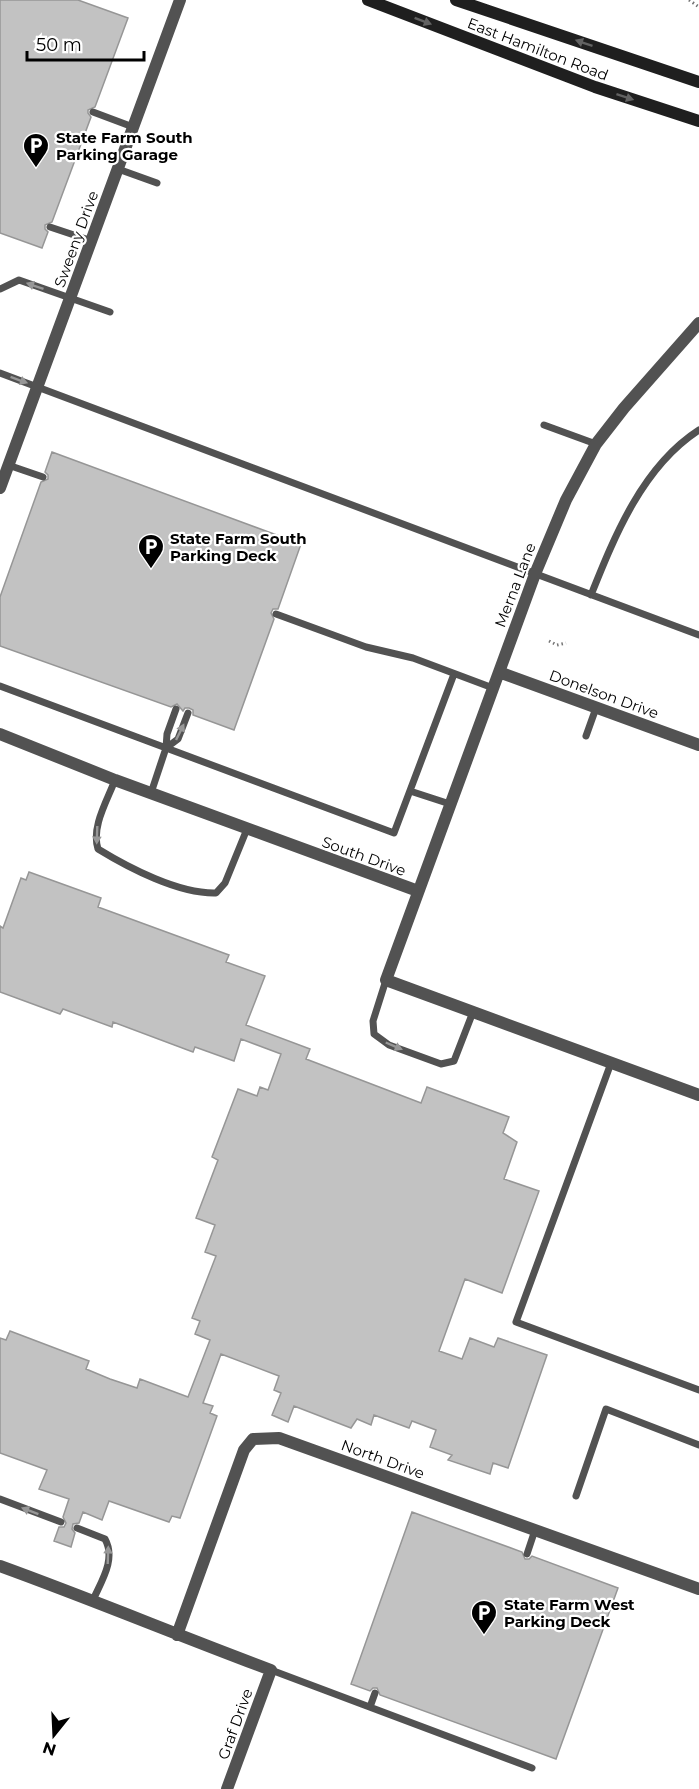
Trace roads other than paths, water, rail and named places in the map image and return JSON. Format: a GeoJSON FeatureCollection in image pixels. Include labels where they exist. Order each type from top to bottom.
{"type":"FeatureCollection","features":[{"type":"Feature","properties":{"kind":"main road","name":"East Hamilton Road"},"geometry":{"type":"LineString","coordinates":[[368,0],[595,87],[699,121]]}},
{"type":"Feature","properties":{"kind":"main road","name":"East Hamilton Road"},"geometry":{"type":"LineString","coordinates":[[456,0],[699,82]]}},
{"type":"Feature","properties":{"kind":"street","name":"Sweeny Drive"},"geometry":{"type":"LineString","coordinates":[[0,488],[180,0]]}},
{"type":"Feature","properties":{"kind":"street","name":"Merna Lane"},"geometry":{"type":"LineString","coordinates":[[418,891],[535,574],[566,500],[596,444],[624,408],[697,332]]}},
{"type":"Feature","properties":{"kind":"street","name":"Donelson Drive"},"geometry":{"type":"LineString","coordinates":[[499,672],[699,745]]}},
{"type":"Feature","properties":{"kind":"street","name":"South Drive"},"geometry":{"type":"LineString","coordinates":[[0,734],[247,830],[418,891],[386,980]]}},
{"type":"Feature","properties":{"kind":"street"},"geometry":{"type":"LineString","coordinates":[[386,980],[699,1095]]}},
{"type":"Feature","properties":{"kind":"street","name":"North Drive"},"geometry":{"type":"LineString","coordinates":[[177,1635],[244,1450],[253,1439],[279,1438],[699,1589]]}},
{"type":"Feature","properties":{"kind":"street"},"geometry":{"type":"LineString","coordinates":[[0,1566],[271,1670]]}},
{"type":"Feature","properties":{"kind":"street","name":"Graf Drive"},"geometry":{"type":"LineString","coordinates":[[227,1789],[271,1670]]}},
{"type":"Feature","properties":{"kind":"lane"},"geometry":{"type":"LineString","coordinates":[[93,112],[133,127]]}},
{"type":"Feature","properties":{"kind":"lane"},"geometry":{"type":"LineString","coordinates":[[118,168],[157,183]]}},
{"type":"Feature","properties":{"kind":"lane"},"geometry":{"type":"LineString","coordinates":[[50,226],[92,241]]}},
{"type":"Feature","properties":{"kind":"lane"},"geometry":{"type":"LineString","coordinates":[[0,289],[19,280],[110,312]]}},
{"type":"Feature","properties":{"kind":"lane"},"geometry":{"type":"LineString","coordinates":[[0,373],[699,635]]}},
{"type":"Feature","properties":{"kind":"lane"},"geometry":{"type":"LineString","coordinates":[[544,425],[596,444]]}},
{"type":"Feature","properties":{"kind":"lane"},"geometry":{"type":"LineString","coordinates":[[591,595],[610,549],[649,477],[680,442],[699,430]]}},
{"type":"Feature","properties":{"kind":"lane"},"geometry":{"type":"LineString","coordinates":[[8,465],[43,477]]}},
{"type":"Feature","properties":{"kind":"lane"},"geometry":{"type":"LineString","coordinates":[[276,614],[366,647],[413,658],[493,688]]}},
{"type":"Feature","properties":{"kind":"lane"},"geometry":{"type":"LineString","coordinates":[[0,686],[394,833],[454,674]]}},
{"type":"Feature","properties":{"kind":"lane"},"geometry":{"type":"LineString","coordinates":[[586,736],[596,708]]}},
{"type":"Feature","properties":{"kind":"lane"},"geometry":{"type":"LineString","coordinates":[[151,793],[176,709]]}},
{"type":"Feature","properties":{"kind":"lane"},"geometry":{"type":"LineString","coordinates":[[166,748],[178,740],[188,713]]}},
{"type":"Feature","properties":{"kind":"lane"},"geometry":{"type":"LineString","coordinates":[[115,780],[98,824],[95,840],[98,849],[160,879],[199,893],[216,892],[225,883],[247,830]]}},
{"type":"Feature","properties":{"kind":"lane"},"geometry":{"type":"LineString","coordinates":[[410,791],[450,804]]}},
{"type":"Feature","properties":{"kind":"lane"},"geometry":{"type":"LineString","coordinates":[[386,980],[373,1022],[374,1034],[389,1045],[441,1064],[454,1061],[473,1012]]}},
{"type":"Feature","properties":{"kind":"lane"},"geometry":{"type":"LineString","coordinates":[[611,1063],[516,1322],[699,1390]]}},
{"type":"Feature","properties":{"kind":"lane"},"geometry":{"type":"LineString","coordinates":[[576,1496],[606,1409],[699,1445]]}},
{"type":"Feature","properties":{"kind":"lane"},"geometry":{"type":"LineString","coordinates":[[0,1499],[61,1522]]}},
{"type":"Feature","properties":{"kind":"lane"},"geometry":{"type":"LineString","coordinates":[[77,1528],[105,1539],[110,1549],[107,1570],[93,1600]]}},
{"type":"Feature","properties":{"kind":"lane"},"geometry":{"type":"LineString","coordinates":[[527,1554],[536,1530]]}},
{"type":"Feature","properties":{"kind":"lane"},"geometry":{"type":"LineString","coordinates":[[271,1670],[532,1768]]}},
{"type":"Feature","properties":{"kind":"lane"},"geometry":{"type":"LineString","coordinates":[[370,1707],[375,1693]]}},
{"type":"Feature","properties":{"kind":"place","name":"State Farm South Parking Garage"},"geometry":{"type":"Point","coordinates":[36,169]}},
{"type":"Feature","properties":{"kind":"place","name":"State Farm South Parking Deck"},"geometry":{"type":"Point","coordinates":[151,570]}},
{"type":"Feature","properties":{"kind":"place","name":"State Farm West Parking Deck"},"geometry":{"type":"Point","coordinates":[484,1636]}}]}
